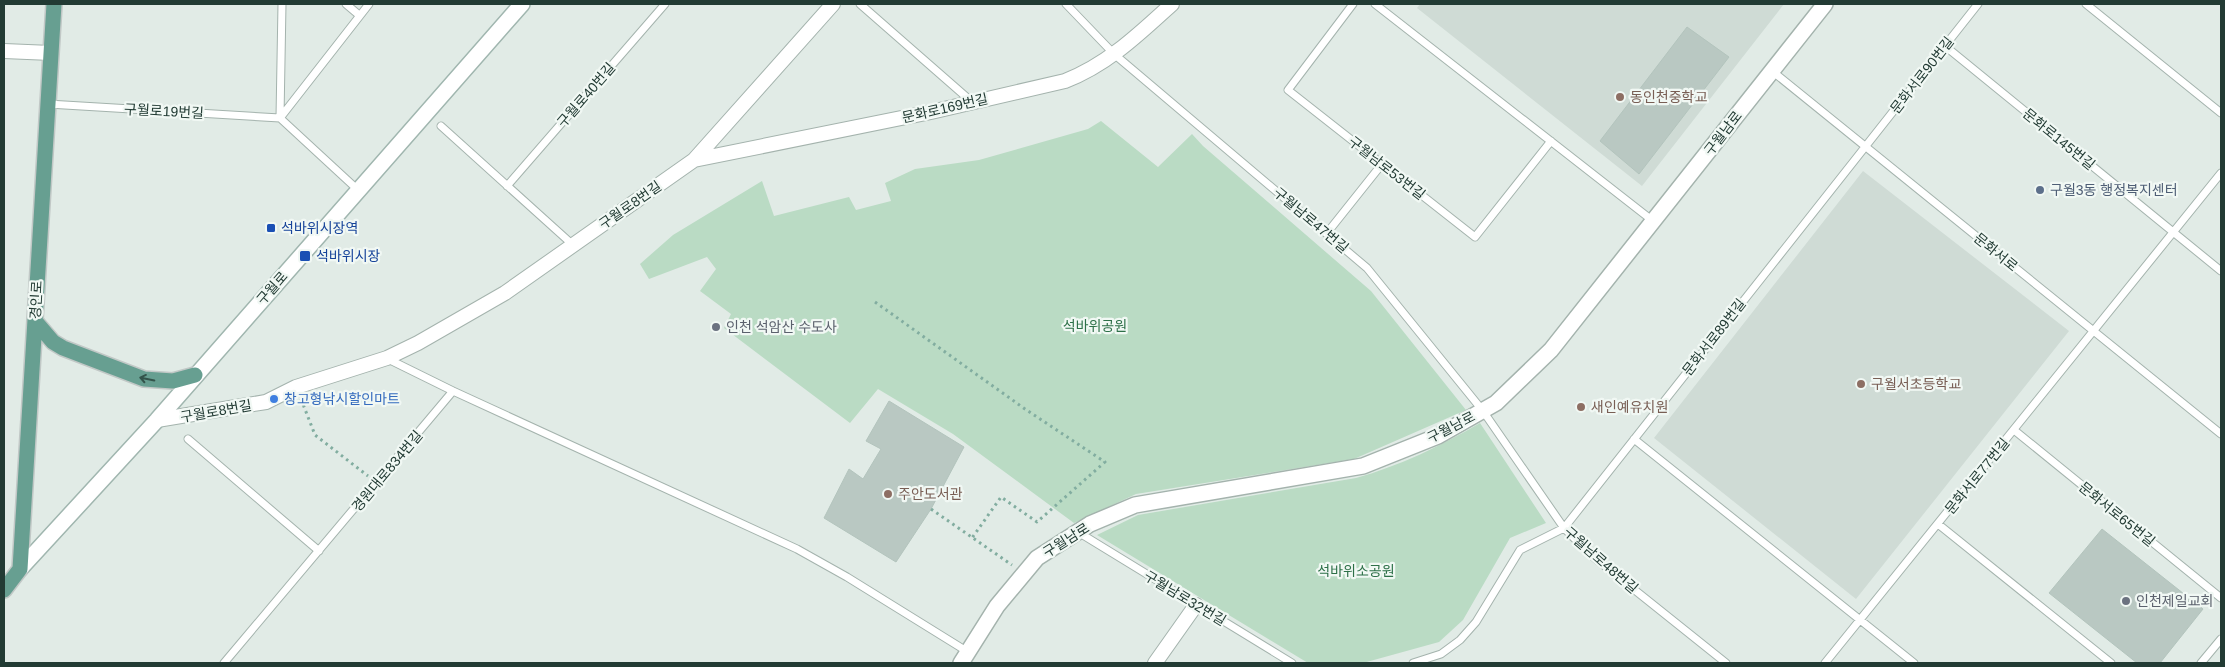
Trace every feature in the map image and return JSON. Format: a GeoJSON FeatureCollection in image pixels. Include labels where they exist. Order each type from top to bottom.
{"type":"FeatureCollection","features":[{"type":"Feature","properties":{"kind":"main road","name":"경인로"},"geometry":{"type":"LineString","coordinates":[[20,569],[54,4]]}},
{"type":"Feature","properties":{"kind":"main road"},"geometry":{"type":"LineString","coordinates":[[35,321],[53,342],[63,348],[144,379],[173,381],[195,375]]}},
{"type":"Feature","properties":{"kind":"main road"},"geometry":{"type":"LineString","coordinates":[[4,590],[20,569]]}},
{"type":"Feature","properties":{"kind":"street","name":"구월로"},"geometry":{"type":"LineString","coordinates":[[20,569],[157,420],[522,4]]}},
{"type":"Feature","properties":{"kind":"street","name":"구월로8번길"},"geometry":{"type":"LineString","coordinates":[[157,420],[266,402],[296,387],[387,358],[418,344],[505,293],[694,160],[833,4]]}},
{"type":"Feature","properties":{"kind":"street","name":"문화로169번길"},"geometry":{"type":"LineString","coordinates":[[694,160],[1065,81],[1085,73],[1114,54],[1172,4]]}},
{"type":"Feature","properties":{"kind":"street","name":"구월남로"},"geometry":{"type":"LineString","coordinates":[[964,658],[997,606],[1037,558],[1090,524],[1134,506],[1363,466],[1438,436],[1496,403],[1551,350],[1825,4]]}},
{"type":"Feature","properties":{"kind":"street"},"geometry":{"type":"LineString","coordinates":[[4,51],[51,54]]}},
{"type":"Feature","properties":{"kind":"street"},"geometry":{"type":"LineString","coordinates":[[1155,663],[1196,605]]}},
{"type":"Feature","properties":{"kind":"lane"},"geometry":{"type":"LineString","coordinates":[[282,4],[280,118],[358,190]]}},
{"type":"Feature","properties":{"kind":"lane"},"geometry":{"type":"LineString","coordinates":[[346,4],[359,15]]}},
{"type":"Feature","properties":{"kind":"lane"},"geometry":{"type":"LineString","coordinates":[[280,118],[369,4]]}},
{"type":"Feature","properties":{"kind":"lane","name":"구월로40번길"},"geometry":{"type":"LineString","coordinates":[[507,186],[665,4]]}},
{"type":"Feature","properties":{"kind":"lane"},"geometry":{"type":"LineString","coordinates":[[860,4],[972,102]]}},
{"type":"Feature","properties":{"kind":"lane","name":"구월남로47번길"},"geometry":{"type":"LineString","coordinates":[[1066,4],[1114,54],[1367,268],[1383,285],[1483,411]]}},
{"type":"Feature","properties":{"kind":"lane","name":"구월남로53번길"},"geometry":{"type":"LineString","coordinates":[[1353,4],[1288,90],[1475,238],[1551,141]]}},
{"type":"Feature","properties":{"kind":"lane"},"geometry":{"type":"LineString","coordinates":[[1375,4],[1653,221]]}},
{"type":"Feature","properties":{"kind":"lane","name":"문화서로90번길"},"geometry":{"type":"LineString","coordinates":[[1865,147],[1978,4]]}},
{"type":"Feature","properties":{"kind":"lane"},"geometry":{"type":"LineString","coordinates":[[2086,4],[2221,113]]}},
{"type":"Feature","properties":{"kind":"lane","name":"문화로145번길"},"geometry":{"type":"LineString","coordinates":[[1945,46],[2221,271]]}},
{"type":"Feature","properties":{"kind":"lane","name":"문화서로"},"geometry":{"type":"LineString","coordinates":[[1772,71],[2221,434]]}},
{"type":"Feature","properties":{"kind":"lane","name":"구월로19번길"},"geometry":{"type":"LineString","coordinates":[[48,104],[280,118]]}},
{"type":"Feature","properties":{"kind":"lane"},"geometry":{"type":"LineString","coordinates":[[441,126],[573,245]]}},
{"type":"Feature","properties":{"kind":"lane","name":"문화서로89번길"},"geometry":{"type":"LineString","coordinates":[[1564,528],[1865,147]]}},
{"type":"Feature","properties":{"kind":"lane"},"geometry":{"type":"LineString","coordinates":[[1326,233],[1382,164]]}},
{"type":"Feature","properties":{"kind":"lane"},"geometry":{"type":"LineString","coordinates":[[2094,331],[2221,173]]}},
{"type":"Feature","properties":{"kind":"lane","name":"문화서로77번길"},"geometry":{"type":"LineString","coordinates":[[1825,663],[2094,331]]}},
{"type":"Feature","properties":{"kind":"lane"},"geometry":{"type":"LineString","coordinates":[[387,358],[454,391],[806,554],[847,577],[964,658]]}},
{"type":"Feature","properties":{"kind":"lane","name":"경원대로834번길"},"geometry":{"type":"LineString","coordinates":[[224,663],[454,391]]}},
{"type":"Feature","properties":{"kind":"lane","name":"구월남로48번길"},"geometry":{"type":"LineString","coordinates":[[1483,411],[1564,528],[1591,555],[1726,663]]}},
{"type":"Feature","properties":{"kind":"lane","name":"문화서로65번길"},"geometry":{"type":"LineString","coordinates":[[2014,430],[2221,598]]}},
{"type":"Feature","properties":{"kind":"lane"},"geometry":{"type":"LineString","coordinates":[[188,439],[319,551]]}},
{"type":"Feature","properties":{"kind":"lane"},"geometry":{"type":"LineString","coordinates":[[1634,439],[1914,663]]}},
{"type":"Feature","properties":{"kind":"lane"},"geometry":{"type":"LineString","coordinates":[[1938,524],[2110,663]]}},
{"type":"Feature","properties":{"kind":"lane"},"geometry":{"type":"LineString","coordinates":[[1413,663],[1441,654],[1460,640],[1476,622],[1520,550],[1564,528]]}},
{"type":"Feature","properties":{"kind":"lane","name":"구월남로32번길"},"geometry":{"type":"LineString","coordinates":[[1078,531],[1292,663]]}},
{"type":"Feature","properties":{"kind":"lane"},"geometry":{"type":"LineString","coordinates":[[2201,663],[2221,639]]}},
{"type":"Feature","properties":{"kind":"path"},"geometry":{"type":"LineString","coordinates":[[875,302],[1025,409],[1105,462],[1037,522],[1001,498],[972,538]]}},
{"type":"Feature","properties":{"kind":"path"},"geometry":{"type":"LineString","coordinates":[[296,387],[315,435],[377,483]]}},
{"type":"Feature","properties":{"kind":"path"},"geometry":{"type":"LineString","coordinates":[[931,509],[1024,573]]}},
{"type":"Feature","properties":{"kind":"shaded area","name":"동인천중학교"},"geometry":{"type":"Polygon","coordinates":[[[1420,4],[1784,4],[1642,186],[1417,8],[1420,4]]]}},
{"type":"Feature","properties":{"kind":"shaded area","name":"구월서초등학교"},"geometry":{"type":"Polygon","coordinates":[[[1863,171],[2069,331],[1856,599],[1654,438],[1863,171]]]}},
{"type":"Feature","properties":{"kind":"green space","name":"석바위공원"},"geometry":{"type":"Polygon","coordinates":[[[1101,121],[1158,167],[1192,134],[1203,146],[1371,291],[1466,410],[1354,459],[1136,494],[1074,523],[953,434],[878,389],[850,423],[724,328],[731,314],[700,291],[716,269],[707,257],[649,279],[640,264],[673,235],[762,181],[774,216],[849,197],[856,210],[891,201],[885,183],[915,169],[979,160],[1088,129],[1101,121]]]}},
{"type":"Feature","properties":{"kind":"green space","name":"석바위소공원"},"geometry":{"type":"Polygon","coordinates":[[[1480,423],[1546,523],[1510,538],[1463,620],[1439,642],[1363,663],[1308,663],[1097,535],[1138,515],[1356,478],[1420,455],[1480,423]]]}},
{"type":"Feature","properties":{"kind":"building"},"geometry":{"type":"Polygon","coordinates":[[[1687,27],[1729,57],[1639,174],[1600,141],[1687,27]]]}},
{"type":"Feature","properties":{"kind":"building","name":"주안도서관"},"geometry":{"type":"Polygon","coordinates":[[[889,401],[964,447],[931,509],[896,562],[824,518],[849,469],[863,479],[881,449],[866,441],[889,401]]]}},
{"type":"Feature","properties":{"kind":"building","name":"인천제일교회"},"geometry":{"type":"Polygon","coordinates":[[[2102,529],[2203,609],[2160,663],[2137,663],[2049,593],[2102,529]]]}},
{"type":"Feature","properties":{"kind":"place","name":"동인천중학교"},"geometry":{"type":"Point","coordinates":[1620,97]}},
{"type":"Feature","properties":{"kind":"place","name":"구월3동 행정복지센터"},"geometry":{"type":"Point","coordinates":[2040,190]}},
{"type":"Feature","properties":{"kind":"place","name":"석바위시장역"},"geometry":{"type":"Point","coordinates":[271,228]}},
{"type":"Feature","properties":{"kind":"place","name":"석바위시장"},"geometry":{"type":"Point","coordinates":[305,256]}},
{"type":"Feature","properties":{"kind":"place","name":"인천 석암산 수도사"},"geometry":{"type":"Point","coordinates":[716,327]}},
{"type":"Feature","properties":{"kind":"place","name":"구월서초등학교"},"geometry":{"type":"Point","coordinates":[1861,384]}},
{"type":"Feature","properties":{"kind":"place","name":"창고형낚시할인마트"},"geometry":{"type":"Point","coordinates":[274,399]}},
{"type":"Feature","properties":{"kind":"place","name":"새인예유치원"},"geometry":{"type":"Point","coordinates":[1581,407]}},
{"type":"Feature","properties":{"kind":"place","name":"주안도서관"},"geometry":{"type":"Point","coordinates":[888,494]}},
{"type":"Feature","properties":{"kind":"place","name":"인천제일교회"},"geometry":{"type":"Point","coordinates":[2126,601]}}]}
